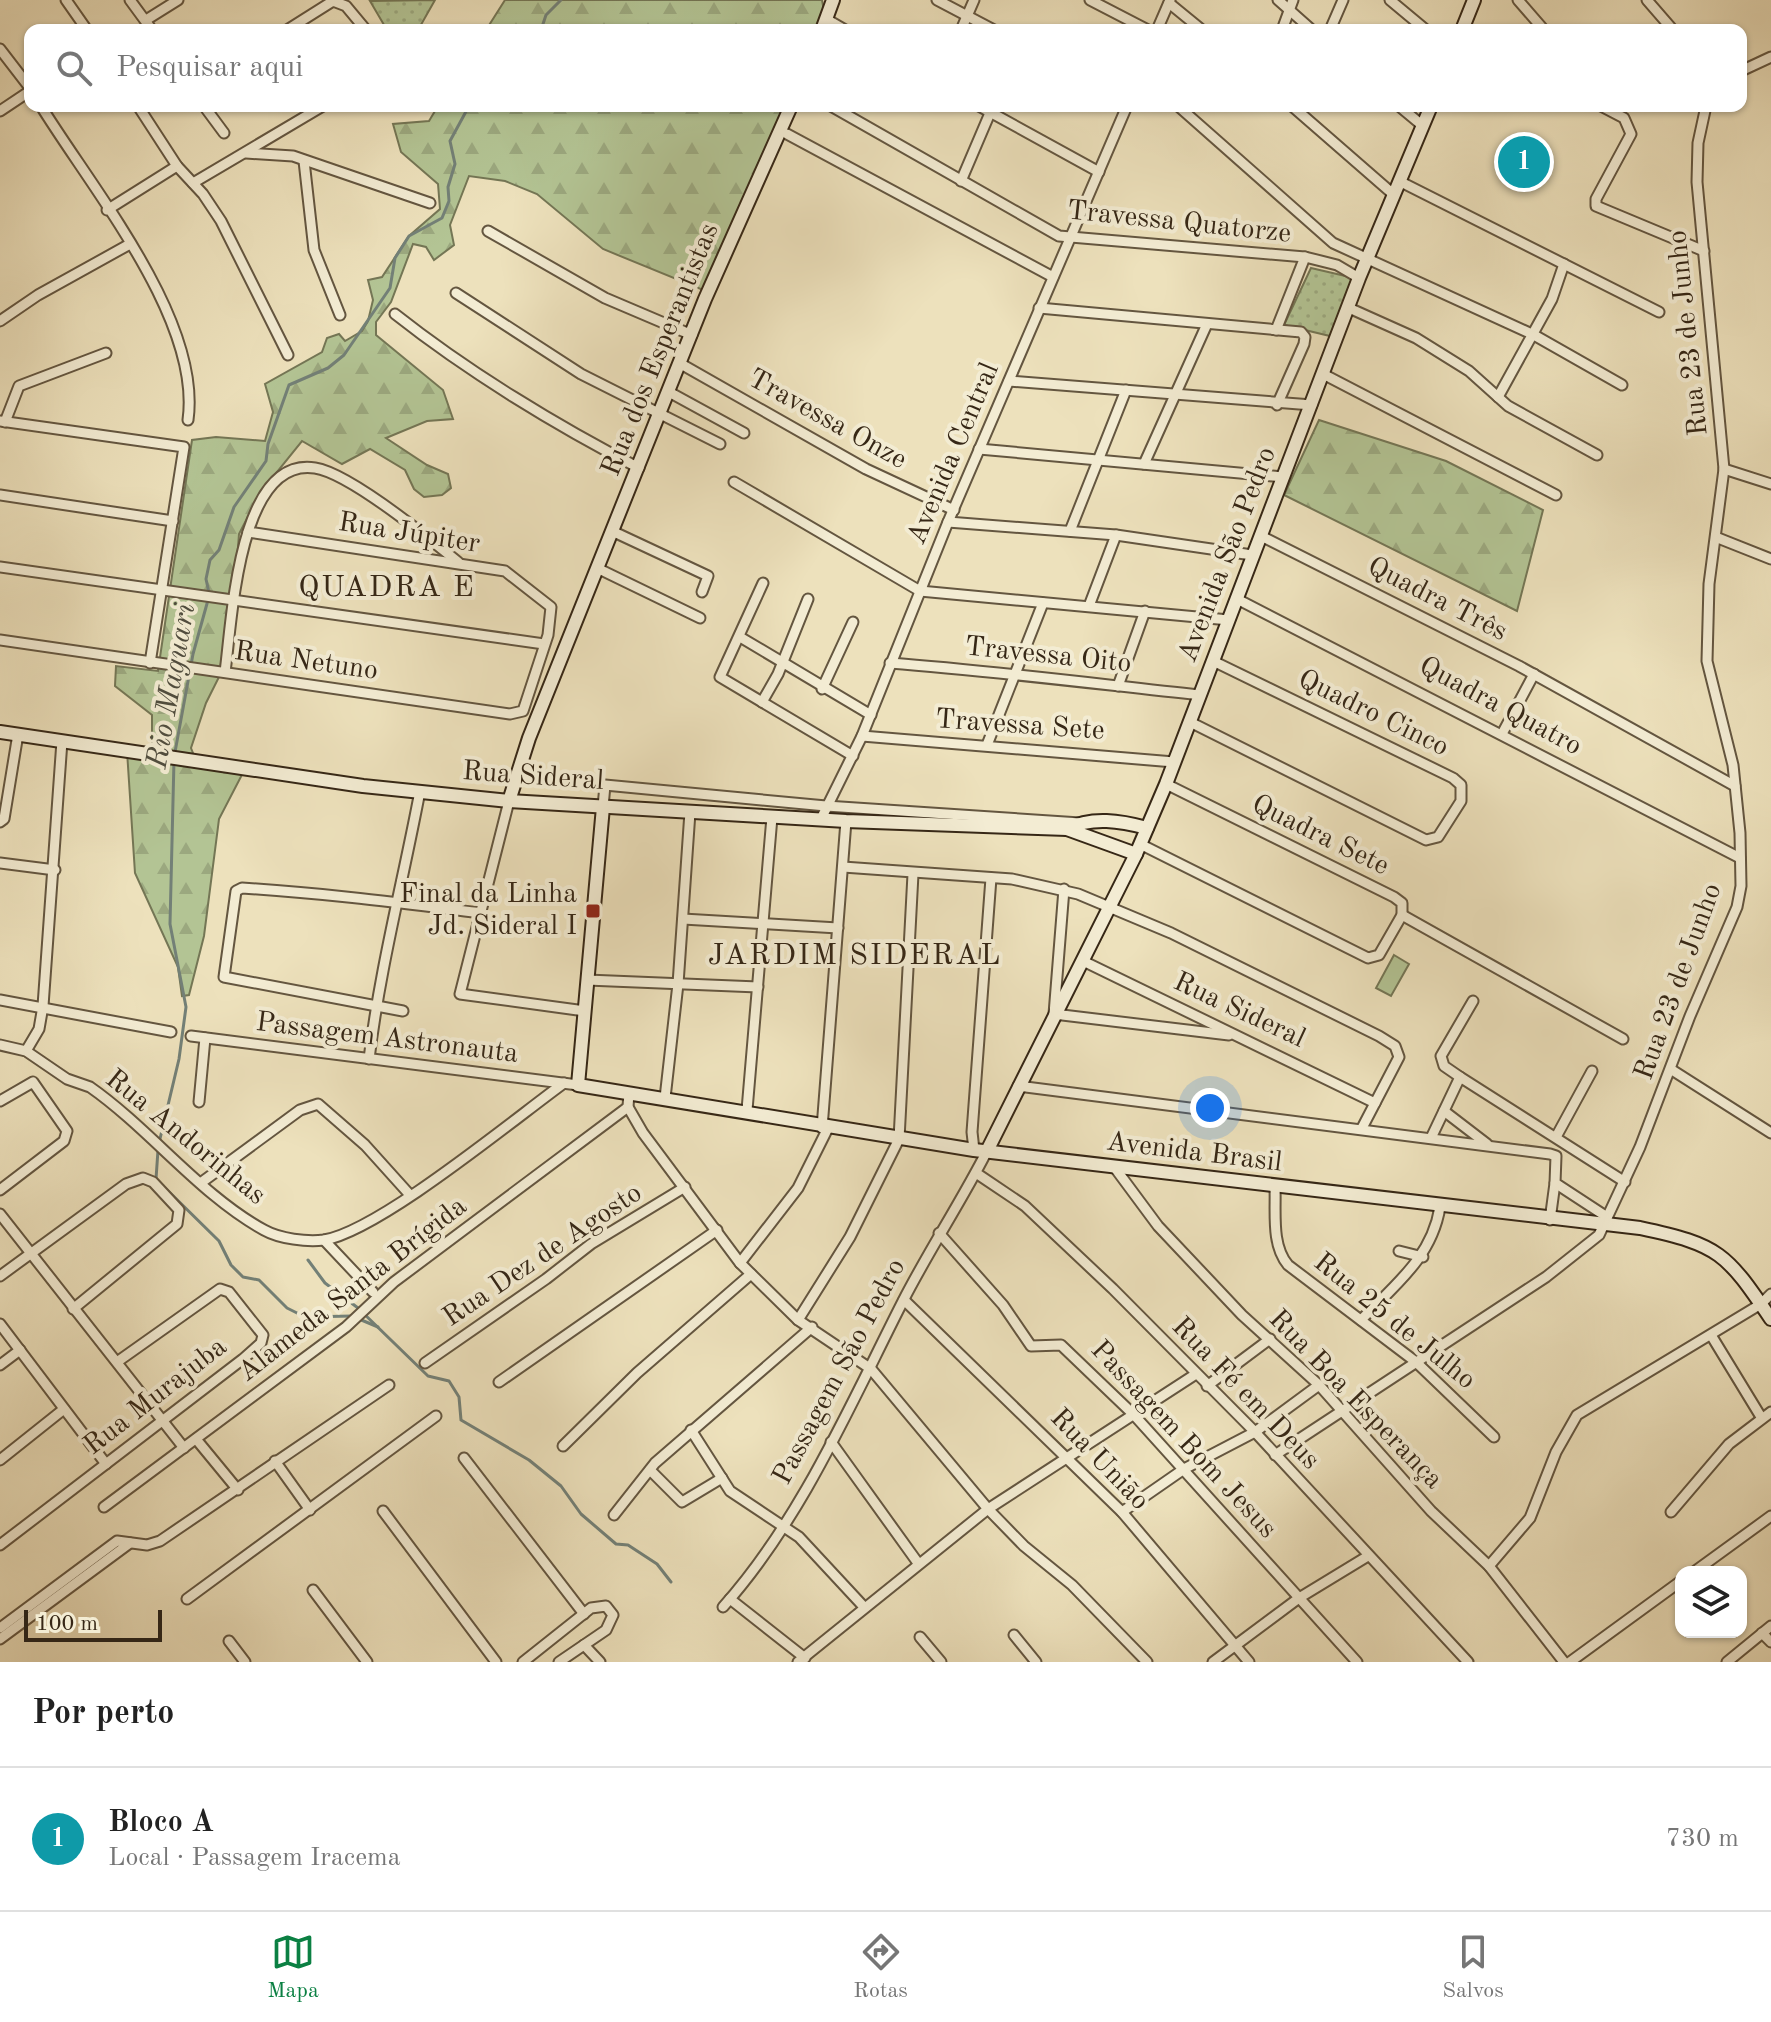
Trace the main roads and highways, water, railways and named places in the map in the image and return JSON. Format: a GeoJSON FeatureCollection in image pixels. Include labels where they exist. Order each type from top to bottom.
{"type":"FeatureCollection","features":[{"type":"Feature","properties":{"kind":"main road"},"geometry":{"type":"LineString","coordinates":[[824,24],[833,0]]}},
{"type":"Feature","properties":{"kind":"main road"},"geometry":{"type":"LineString","coordinates":[[1464,24],[1474,0]]}},
{"type":"Feature","properties":{"kind":"main road","name":"Rua dos Esperantistas"},"geometry":{"type":"LineString","coordinates":[[509,801],[529,738],[659,415],[788,112]]}},
{"type":"Feature","properties":{"kind":"main road","name":"Avenida São Pedro"},"geometry":{"type":"LineString","coordinates":[[981,1151],[1083,961],[1138,849],[1190,722],[1359,278],[1429,112]]}},
{"type":"Feature","properties":{"kind":"main road","name":"Rua Sideral"},"geometry":{"type":"LineString","coordinates":[[0,732],[159,756],[509,801],[846,821],[1067,829],[1138,849]]}},
{"type":"Feature","properties":{"kind":"main road","name":"Avenida Brasil"},"geometry":{"type":"LineString","coordinates":[[603,807],[578,1085],[747,1110],[825,1128],[981,1151],[1550,1220],[1607,1221],[1677,1236],[1718,1253],[1737,1271],[1771,1319]]}},
{"type":"Feature","properties":{"kind":"main road","name":"Rua Sideral"},"geometry":{"type":"LineString","coordinates":[[1067,829],[1080,823],[1115,821],[1147,828]]}},
{"type":"Feature","properties":{"kind":"waterway","name":"Rio Maguari"},"geometry":{"type":"LineString","coordinates":[[543,24],[546,15],[561,0]]}},
{"type":"Feature","properties":{"kind":"waterway","name":"Rio Maguari"},"geometry":{"type":"LineString","coordinates":[[209,593],[206,579],[210,560],[219,550],[234,507],[266,461],[268,444],[289,385],[328,368],[344,355],[390,288],[395,258],[409,236],[442,218],[449,201],[448,187],[455,164],[450,141],[466,112]]}},
{"type":"Feature","properties":{"kind":"waterway","name":"Rio Maguari"},"geometry":{"type":"LineString","coordinates":[[175,752],[193,654],[208,600]]}},
{"type":"Feature","properties":{"kind":"waterway","name":"Rio Maguari"},"geometry":{"type":"LineString","coordinates":[[159,1143],[179,1059],[186,1007],[170,924],[174,760]]}},
{"type":"Feature","properties":{"kind":"waterway","name":"Rio Maguari"},"geometry":{"type":"LineString","coordinates":[[158,1150],[156,1179],[219,1241],[231,1265],[243,1277],[259,1280],[287,1308],[305,1317],[352,1316]]}},
{"type":"Feature","properties":{"kind":"waterway"},"geometry":{"type":"LineString","coordinates":[[308,1260],[325,1283],[358,1308],[428,1376],[449,1381],[459,1397],[461,1420],[529,1460],[561,1486],[581,1514],[616,1544],[628,1545],[657,1564],[671,1582]]}},
{"type":"Feature","properties":{"kind":"waterway","name":"Rio Maguari"},"geometry":{"type":"LineString","coordinates":[[359,1319],[378,1327]]}},
{"type":"Feature","properties":{"kind":"place","name":"Bloco A"},"geometry":{"type":"Point","coordinates":[1524,162]}},
{"type":"Feature","properties":{"kind":"place","name":"Final da Linha Jd. Sideral I"},"geometry":{"type":"Point","coordinates":[593,911]}},
{"type":"Feature","properties":{"kind":"district","name":"QUADRA E"},"geometry":{"type":"Point","coordinates":[387,588]}},
{"type":"Feature","properties":{"kind":"district","name":"JARDIM SIDERAL"},"geometry":{"type":"Point","coordinates":[855,956]}}]}
